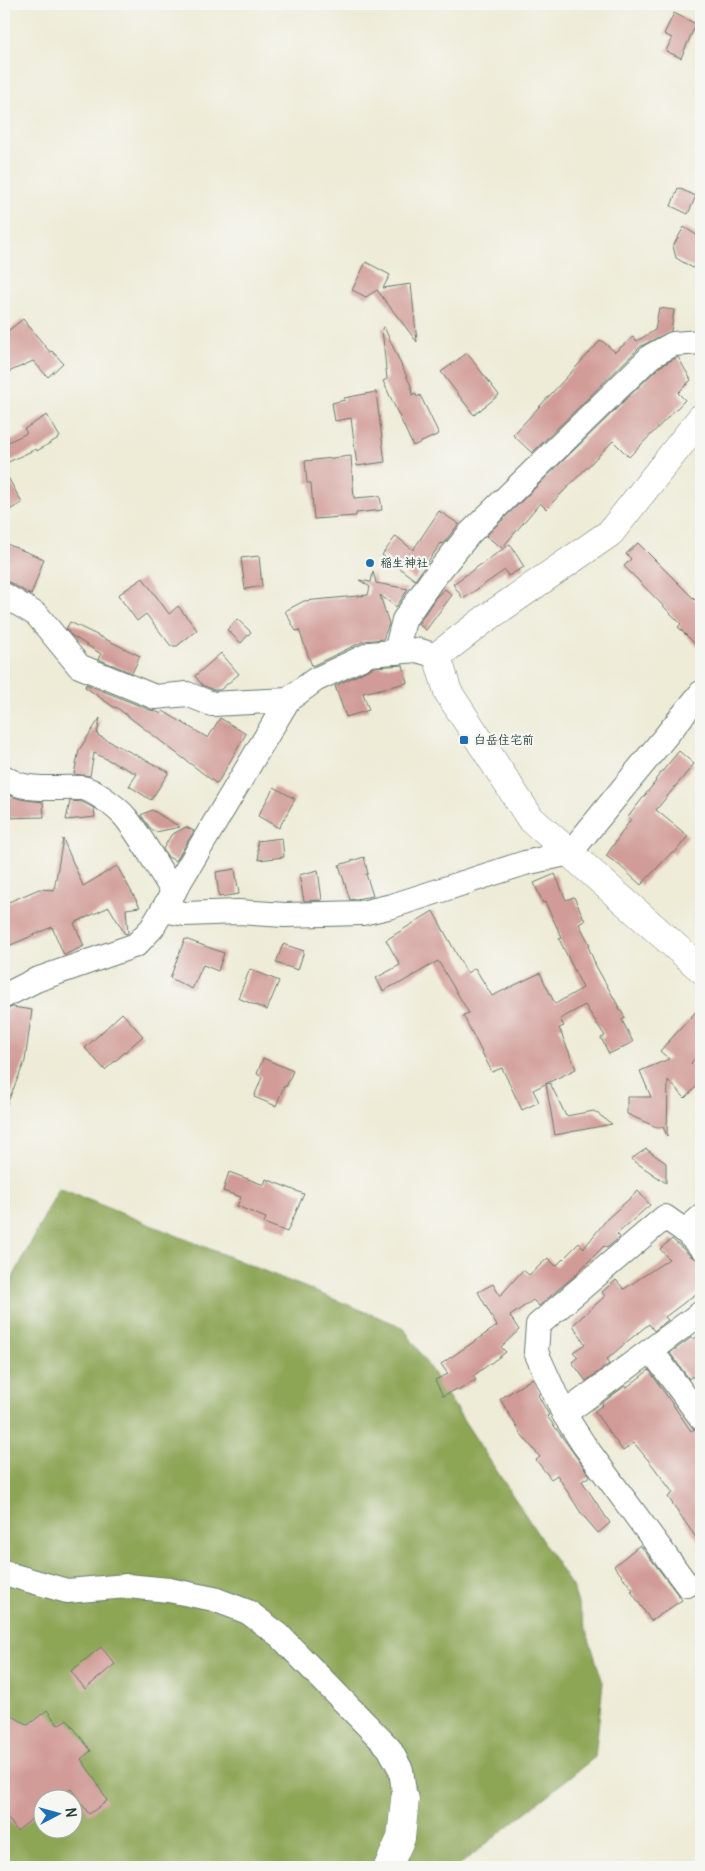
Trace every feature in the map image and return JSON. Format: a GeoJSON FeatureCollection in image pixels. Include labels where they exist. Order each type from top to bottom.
{"type":"FeatureCollection","features":[{"type":"Feature","properties":{"kind":"street"},"geometry":{"type":"LineString","coordinates":[[396,652],[404,620],[469,534],[651,356],[673,344],[701,342]]}},
{"type":"Feature","properties":{"kind":"street"},"geometry":{"type":"LineString","coordinates":[[437,656],[484,620],[610,532],[701,418]]}},
{"type":"Feature","properties":{"kind":"street"},"geometry":{"type":"LineString","coordinates":[[4,594],[37,615],[80,666],[155,697],[187,694],[212,704],[288,700]]}},
{"type":"Feature","properties":{"kind":"street"},"geometry":{"type":"LineString","coordinates":[[4,996],[36,980],[136,945],[152,928],[288,700],[315,680],[370,654],[417,650],[437,656]]}},
{"type":"Feature","properties":{"kind":"street"},"geometry":{"type":"LineString","coordinates":[[437,656],[448,692],[530,818],[701,968]]}},
{"type":"Feature","properties":{"kind":"street"},"geometry":{"type":"LineString","coordinates":[[4,777],[14,784],[32,788],[84,788],[101,797],[125,817],[168,901],[185,914],[238,912],[285,915],[362,913],[392,906],[525,863],[570,853],[701,694]]}},
{"type":"Feature","properties":{"kind":"street"},"geometry":{"type":"LineString","coordinates":[[687,1586],[584,1446],[564,1414],[536,1352],[538,1325],[665,1217],[696,1232]]}},
{"type":"Feature","properties":{"kind":"street"},"geometry":{"type":"LineString","coordinates":[[564,1414],[701,1313]]}},
{"type":"Feature","properties":{"kind":"street"},"geometry":{"type":"LineString","coordinates":[[651,1350],[700,1414]]}},
{"type":"Feature","properties":{"kind":"street"},"geometry":{"type":"LineString","coordinates":[[4,1573],[67,1591],[128,1586],[170,1590],[214,1598],[248,1612],[279,1635],[389,1748],[401,1770],[405,1798],[401,1838],[388,1867]]}},
{"type":"Feature","properties":{"kind":"green space"},"geometry":{"type":"Polygon","coordinates":[[[59,1188],[403,1327],[573,1588],[603,1683],[595,1757],[457,1867],[4,1867],[4,1295],[59,1188]]]}},
{"type":"Feature","properties":{"kind":"building"},"geometry":{"type":"Polygon","coordinates":[[[674,13],[696,24],[681,58],[666,51],[672,38],[664,34],[674,13]]]}},
{"type":"Feature","properties":{"kind":"building"},"geometry":{"type":"Polygon","coordinates":[[[678,188],[696,196],[688,214],[671,206],[678,188]]]}},
{"type":"Feature","properties":{"kind":"building"},"geometry":{"type":"Polygon","coordinates":[[[684,227],[701,238],[701,254],[693,268],[676,258],[673,246],[684,227]]]}},
{"type":"Feature","properties":{"kind":"building"},"geometry":{"type":"Polygon","coordinates":[[[366,262],[390,275],[383,288],[411,284],[417,342],[377,290],[366,297],[352,290],[366,262]]]}},
{"type":"Feature","properties":{"kind":"building"},"geometry":{"type":"Polygon","coordinates":[[[659,308],[674,310],[671,331],[641,346],[532,453],[513,435],[601,340],[615,352],[633,337],[637,341],[655,330],[659,308]]]}},
{"type":"Feature","properties":{"kind":"building"},"geometry":{"type":"Polygon","coordinates":[[[23,319],[50,352],[52,351],[63,363],[48,377],[33,361],[4,374],[4,334],[23,319]]]}},
{"type":"Feature","properties":{"kind":"building"},"geometry":{"type":"Polygon","coordinates":[[[384,327],[411,386],[412,395],[415,393],[417,397],[420,395],[439,434],[413,446],[383,381],[387,379],[382,328],[384,327]]]}},
{"type":"Feature","properties":{"kind":"building"},"geometry":{"type":"Polygon","coordinates":[[[467,353],[499,395],[474,415],[441,372],[467,353]]]}},
{"type":"Feature","properties":{"kind":"building"},"geometry":{"type":"Polygon","coordinates":[[[678,357],[691,380],[678,393],[685,400],[629,457],[613,441],[546,509],[540,503],[502,548],[486,536],[659,367],[678,357]]]}},
{"type":"Feature","properties":{"kind":"building"},"geometry":{"type":"Polygon","coordinates":[[[376,392],[385,462],[357,466],[351,418],[335,421],[332,403],[345,400],[344,398],[376,392]]]}},
{"type":"Feature","properties":{"kind":"building"},"geometry":{"type":"Polygon","coordinates":[[[47,415],[60,437],[37,451],[36,449],[4,464],[4,444],[27,433],[24,429],[47,415]]]}},
{"type":"Feature","properties":{"kind":"building"},"geometry":{"type":"Polygon","coordinates":[[[351,456],[354,498],[380,496],[382,510],[356,513],[356,516],[314,519],[311,483],[307,483],[305,461],[351,456]]]}},
{"type":"Feature","properties":{"kind":"building"},"geometry":{"type":"Polygon","coordinates":[[[4,470],[22,503],[4,513],[4,470]]]}},
{"type":"Feature","properties":{"kind":"building"},"geometry":{"type":"Polygon","coordinates":[[[439,511],[459,524],[443,544],[441,543],[415,580],[382,555],[396,536],[413,550],[439,511]]]}},
{"type":"Feature","properties":{"kind":"building"},"geometry":{"type":"Polygon","coordinates":[[[4,543],[44,559],[31,595],[4,581],[4,543]]]}},
{"type":"Feature","properties":{"kind":"building"},"geometry":{"type":"Polygon","coordinates":[[[638,543],[701,606],[701,650],[678,627],[681,624],[624,566],[631,559],[626,554],[638,543]]]}},
{"type":"Feature","properties":{"kind":"building"},"geometry":{"type":"Polygon","coordinates":[[[510,544],[524,567],[508,576],[505,570],[463,599],[453,584],[510,544]]]}},
{"type":"Feature","properties":{"kind":"building"},"geometry":{"type":"Polygon","coordinates":[[[259,556],[262,586],[245,589],[241,558],[259,556]]]}},
{"type":"Feature","properties":{"kind":"building"},"geometry":{"type":"Polygon","coordinates":[[[373,571],[376,583],[408,589],[396,607],[380,595],[389,624],[383,639],[364,641],[312,666],[299,630],[296,631],[285,611],[304,601],[368,595],[370,587],[359,580],[371,582],[373,571]]]}},
{"type":"Feature","properties":{"kind":"building"},"geometry":{"type":"Polygon","coordinates":[[[143,578],[169,614],[178,606],[197,630],[177,646],[171,646],[146,614],[137,621],[118,595],[143,578]]]}},
{"type":"Feature","properties":{"kind":"building"},"geometry":{"type":"Polygon","coordinates":[[[445,589],[452,595],[426,630],[418,624],[436,597],[445,589]]]}},
{"type":"Feature","properties":{"kind":"building"},"geometry":{"type":"Polygon","coordinates":[[[237,619],[251,632],[241,643],[227,630],[237,619]]]}},
{"type":"Feature","properties":{"kind":"building"},"geometry":{"type":"Polygon","coordinates":[[[70,622],[140,656],[132,673],[98,659],[101,654],[71,635],[66,629],[70,622]]]}},
{"type":"Feature","properties":{"kind":"building"},"geometry":{"type":"Polygon","coordinates":[[[221,653],[239,674],[220,690],[214,690],[202,685],[195,676],[221,653]]]}},
{"type":"Feature","properties":{"kind":"building"},"geometry":{"type":"Polygon","coordinates":[[[403,665],[407,683],[363,693],[369,710],[346,717],[335,686],[374,667],[403,665]]]}},
{"type":"Feature","properties":{"kind":"building"},"geometry":{"type":"Polygon","coordinates":[[[86,684],[161,714],[163,711],[208,738],[220,718],[246,734],[217,784],[116,707],[85,687],[86,684]]]}},
{"type":"Feature","properties":{"kind":"building"},"geometry":{"type":"Polygon","coordinates":[[[100,718],[97,735],[169,772],[151,800],[129,786],[137,774],[94,753],[90,776],[74,774],[79,750],[100,718]]]}},
{"type":"Feature","properties":{"kind":"building"},"geometry":{"type":"Polygon","coordinates":[[[679,751],[694,764],[656,810],[688,836],[674,854],[672,852],[641,885],[606,856],[631,819],[628,817],[679,751]]]}},
{"type":"Feature","properties":{"kind":"building"},"geometry":{"type":"Polygon","coordinates":[[[274,787],[295,799],[279,828],[258,816],[274,787]]]}},
{"type":"Feature","properties":{"kind":"building"},"geometry":{"type":"Polygon","coordinates":[[[4,794],[20,799],[43,802],[44,817],[4,818],[4,794]]]}},
{"type":"Feature","properties":{"kind":"building"},"geometry":{"type":"Polygon","coordinates":[[[70,801],[82,802],[92,807],[95,817],[66,820],[70,801]]]}},
{"type":"Feature","properties":{"kind":"building"},"geometry":{"type":"Polygon","coordinates":[[[152,810],[180,827],[156,832],[150,828],[141,815],[152,810]]]}},
{"type":"Feature","properties":{"kind":"building"},"geometry":{"type":"Polygon","coordinates":[[[186,827],[194,831],[176,861],[168,857],[163,849],[171,835],[186,827]]]}},
{"type":"Feature","properties":{"kind":"building"},"geometry":{"type":"Polygon","coordinates":[[[282,838],[284,857],[259,860],[257,841],[282,838]]]}},
{"type":"Feature","properties":{"kind":"building"},"geometry":{"type":"Polygon","coordinates":[[[63,839],[83,886],[117,866],[140,907],[126,909],[128,933],[125,934],[109,907],[74,923],[84,946],[64,955],[52,927],[4,948],[4,904],[39,889],[54,890],[63,839]]]}},
{"type":"Feature","properties":{"kind":"building"},"geometry":{"type":"Polygon","coordinates":[[[364,857],[368,874],[366,874],[373,896],[350,900],[339,865],[364,857]]]}},
{"type":"Feature","properties":{"kind":"building"},"geometry":{"type":"Polygon","coordinates":[[[235,869],[239,894],[219,897],[216,872],[235,869]]]}},
{"type":"Feature","properties":{"kind":"building"},"geometry":{"type":"Polygon","coordinates":[[[318,870],[322,900],[304,901],[299,875],[318,870]]]}},
{"type":"Feature","properties":{"kind":"building"},"geometry":{"type":"Polygon","coordinates":[[[555,874],[566,900],[574,897],[585,921],[579,924],[590,945],[588,946],[596,966],[625,1018],[622,1020],[633,1042],[609,1054],[601,1038],[605,1036],[585,1005],[560,1019],[564,1026],[559,1028],[576,1069],[533,1090],[539,1102],[522,1110],[502,1068],[492,1072],[463,1015],[469,1013],[438,961],[399,984],[383,991],[376,978],[400,965],[386,940],[433,911],[467,973],[475,968],[492,996],[540,973],[555,1004],[583,988],[559,939],[562,938],[534,883],[555,874]]]}},
{"type":"Feature","properties":{"kind":"building"},"geometry":{"type":"Polygon","coordinates":[[[185,939],[224,953],[218,971],[203,965],[192,989],[170,978],[185,939]]]}},
{"type":"Feature","properties":{"kind":"building"},"geometry":{"type":"Polygon","coordinates":[[[283,944],[304,951],[298,970],[276,963],[283,944]]]}},
{"type":"Feature","properties":{"kind":"building"},"geometry":{"type":"Polygon","coordinates":[[[250,969],[279,981],[267,1010],[238,998],[250,969]]]}},
{"type":"Feature","properties":{"kind":"building"},"geometry":{"type":"Polygon","coordinates":[[[701,1006],[701,1052],[691,1063],[701,1073],[701,1082],[685,1098],[668,1080],[667,1136],[663,1127],[656,1127],[627,1114],[627,1097],[651,1097],[640,1071],[669,1059],[660,1051],[701,1006]]]}},
{"type":"Feature","properties":{"kind":"building"},"geometry":{"type":"Polygon","coordinates":[[[13,1007],[32,1010],[25,1061],[4,1111],[4,1010],[13,1007]]]}},
{"type":"Feature","properties":{"kind":"building"},"geometry":{"type":"Polygon","coordinates":[[[122,1013],[143,1036],[105,1070],[85,1048],[122,1013]]]}},
{"type":"Feature","properties":{"kind":"building"},"geometry":{"type":"Polygon","coordinates":[[[263,1058],[293,1071],[286,1087],[284,1086],[276,1106],[254,1097],[262,1077],[257,1074],[263,1058]]]}},
{"type":"Feature","properties":{"kind":"building"},"geometry":{"type":"Polygon","coordinates":[[[550,1083],[566,1116],[594,1111],[612,1124],[555,1135],[546,1084],[550,1083]]]}},
{"type":"Feature","properties":{"kind":"building"},"geometry":{"type":"Polygon","coordinates":[[[646,1149],[666,1163],[666,1183],[631,1159],[646,1149]]]}},
{"type":"Feature","properties":{"kind":"building"},"geometry":{"type":"Polygon","coordinates":[[[229,1172],[264,1185],[266,1179],[304,1194],[287,1232],[264,1223],[266,1218],[237,1206],[241,1197],[223,1191],[229,1172]]]}},
{"type":"Feature","properties":{"kind":"building"},"geometry":{"type":"Polygon","coordinates":[[[638,1191],[650,1205],[617,1234],[620,1237],[607,1248],[604,1246],[573,1277],[539,1306],[533,1300],[510,1316],[519,1330],[501,1347],[506,1352],[473,1376],[476,1380],[458,1391],[457,1389],[443,1396],[435,1380],[448,1374],[441,1364],[497,1326],[478,1292],[493,1284],[500,1296],[523,1270],[529,1275],[548,1258],[556,1266],[579,1243],[584,1248],[607,1219],[638,1191]]]}},
{"type":"Feature","properties":{"kind":"building"},"geometry":{"type":"Polygon","coordinates":[[[672,1239],[692,1257],[701,1260],[701,1290],[665,1317],[668,1320],[654,1331],[649,1324],[606,1360],[609,1364],[586,1381],[572,1362],[578,1357],[573,1352],[585,1344],[573,1325],[605,1296],[602,1292],[616,1280],[624,1289],[669,1259],[660,1249],[672,1239]]]}},
{"type":"Feature","properties":{"kind":"building"},"geometry":{"type":"Polygon","coordinates":[[[701,1333],[701,1389],[692,1376],[689,1379],[670,1353],[692,1337],[694,1339],[701,1333]]]}},
{"type":"Feature","properties":{"kind":"building"},"geometry":{"type":"Polygon","coordinates":[[[649,1370],[691,1431],[694,1429],[701,1432],[701,1545],[668,1497],[673,1493],[653,1466],[634,1443],[623,1451],[594,1411],[603,1405],[602,1403],[625,1386],[626,1388],[649,1370]]]}},
{"type":"Feature","properties":{"kind":"building"},"geometry":{"type":"Polygon","coordinates":[[[533,1378],[540,1393],[538,1395],[549,1415],[547,1416],[590,1476],[582,1481],[610,1523],[598,1533],[581,1513],[557,1475],[551,1479],[536,1460],[540,1457],[521,1434],[500,1399],[533,1378]]]}},
{"type":"Feature","properties":{"kind":"building"},"geometry":{"type":"Polygon","coordinates":[[[640,1545],[682,1600],[651,1621],[631,1591],[633,1590],[614,1566],[640,1545]]]}},
{"type":"Feature","properties":{"kind":"building"},"geometry":{"type":"Polygon","coordinates":[[[101,1647],[115,1664],[85,1689],[71,1671],[101,1647]]]}},
{"type":"Feature","properties":{"kind":"building"},"geometry":{"type":"Polygon","coordinates":[[[47,1710],[58,1725],[67,1719],[91,1751],[81,1759],[107,1801],[89,1814],[82,1804],[82,1788],[32,1788],[32,1819],[17,1831],[4,1813],[4,1711],[28,1725],[47,1710]]]}},
{"type":"Feature","properties":{"kind":"place","name":"稲生神社"},"geometry":{"type":"Point","coordinates":[370,563]}},
{"type":"Feature","properties":{"kind":"place","name":"白岳住宅前"},"geometry":{"type":"Point","coordinates":[464,740]}}]}
